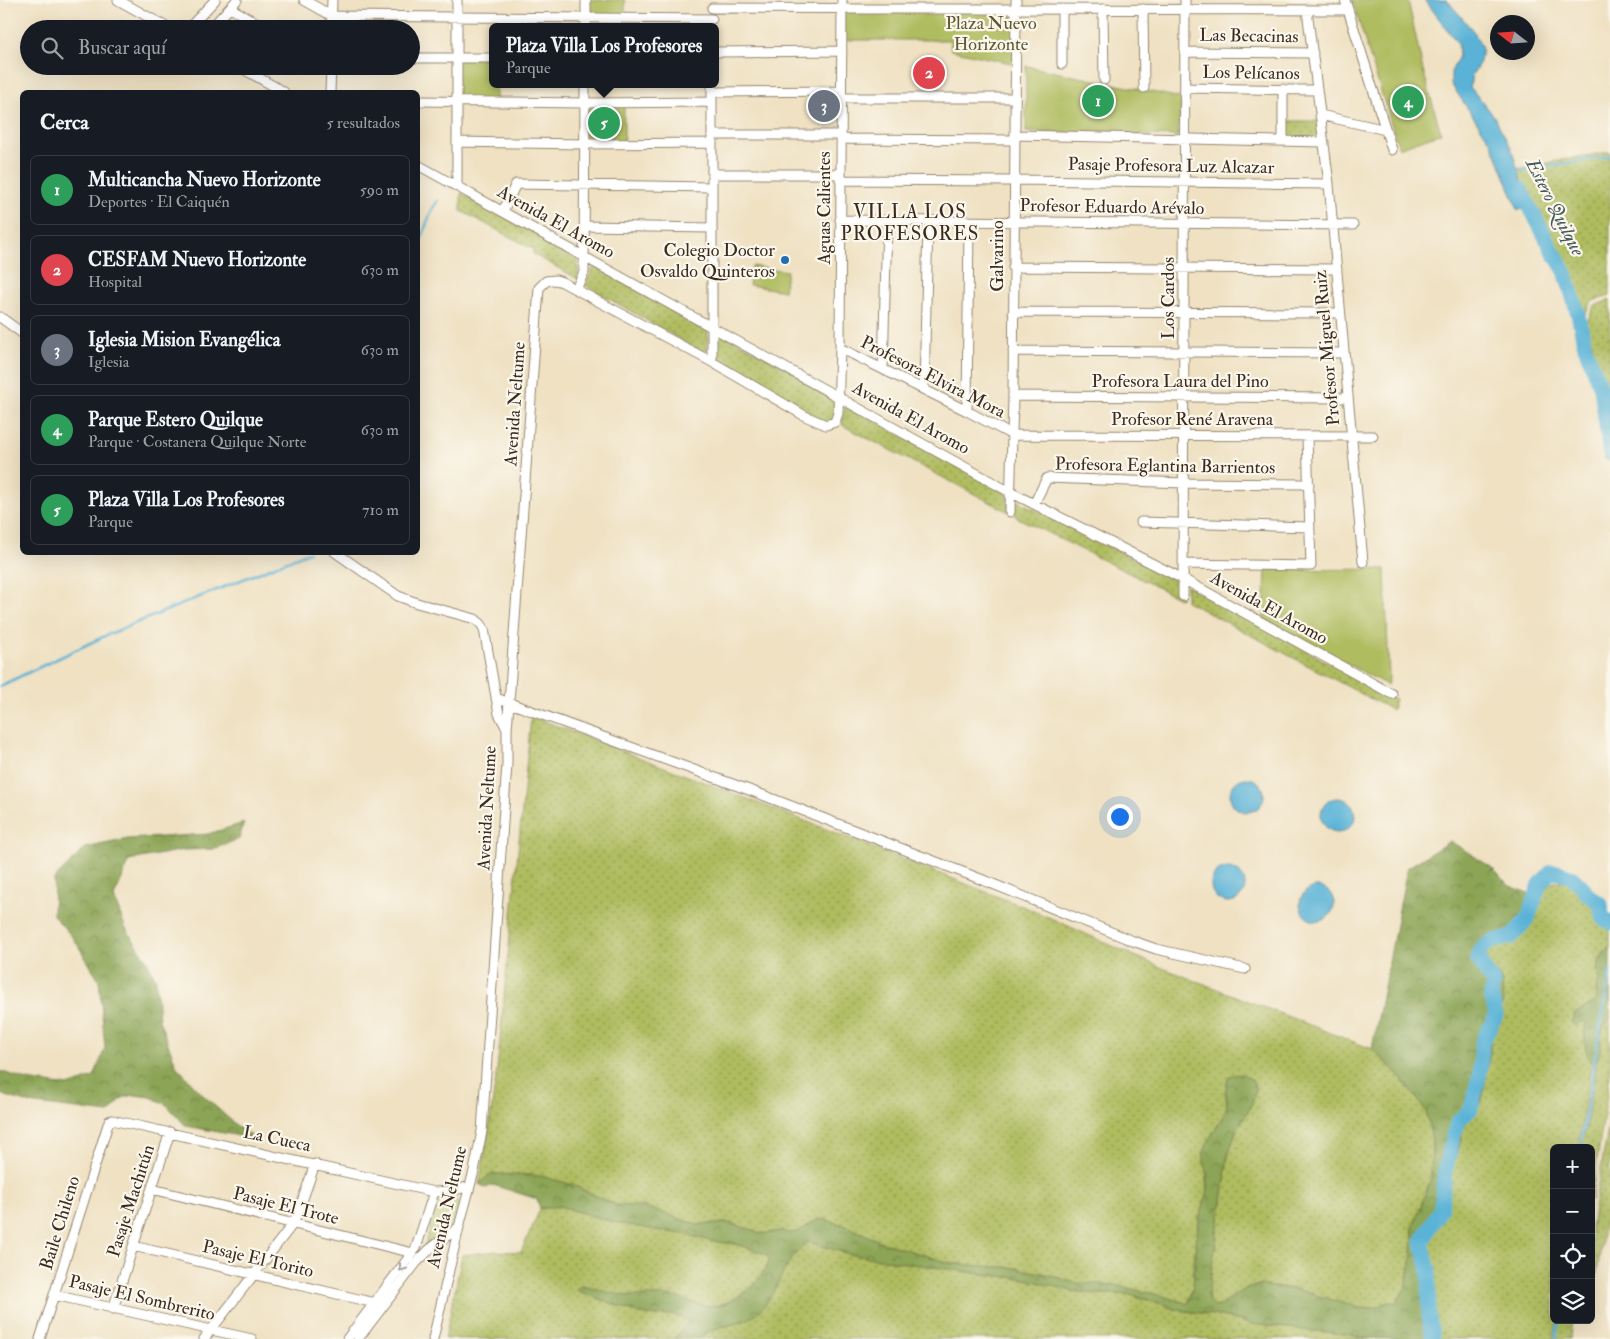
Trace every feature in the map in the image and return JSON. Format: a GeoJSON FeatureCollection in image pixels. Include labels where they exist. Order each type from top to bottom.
{"type":"FeatureCollection","features":[{"type":"Feature","properties":{"kind":"street"},"geometry":{"type":"LineString","coordinates":[[118,0],[154,20]]}},
{"type":"Feature","properties":{"kind":"street"},"geometry":{"type":"LineString","coordinates":[[196,20],[215,0]]}},
{"type":"Feature","properties":{"kind":"street"},"geometry":{"type":"LineString","coordinates":[[219,20],[237,0]]}},
{"type":"Feature","properties":{"kind":"street"},"geometry":{"type":"LineString","coordinates":[[304,0],[332,16],[457,17],[586,22],[712,23],[712,4],[1016,4],[1103,9],[1232,5],[1307,10],[1348,10]]}},
{"type":"Feature","properties":{"kind":"street"},"geometry":{"type":"LineString","coordinates":[[332,0],[332,20]]}},
{"type":"Feature","properties":{"kind":"street"},"geometry":{"type":"LineString","coordinates":[[457,0],[457,186]]}},
{"type":"Feature","properties":{"kind":"street"},"geometry":{"type":"LineString","coordinates":[[586,0],[586,22]]}},
{"type":"Feature","properties":{"kind":"street"},"geometry":{"type":"LineString","coordinates":[[1345,0],[1392,150]]}},
{"type":"Feature","properties":{"kind":"street","name":"Aguas Calientes"},"geometry":{"type":"LineString","coordinates":[[838,416],[842,4]]}},
{"type":"Feature","properties":{"kind":"street","name":"Galvarino"},"geometry":{"type":"LineString","coordinates":[[1010,512],[1013,396],[1016,4]]}},
{"type":"Feature","properties":{"kind":"street","name":"Los Cardos"},"geometry":{"type":"LineString","coordinates":[[1183,596],[1185,5]]}},
{"type":"Feature","properties":{"kind":"street"},"geometry":{"type":"LineString","coordinates":[[1060,6],[1062,64]]}},
{"type":"Feature","properties":{"kind":"street"},"geometry":{"type":"LineString","coordinates":[[230,8],[252,20]]}},
{"type":"Feature","properties":{"kind":"street"},"geometry":{"type":"LineString","coordinates":[[1103,9],[1104,80]]}},
{"type":"Feature","properties":{"kind":"street"},"geometry":{"type":"LineString","coordinates":[[1143,9],[1144,88]]}},
{"type":"Feature","properties":{"kind":"street","name":"Profesor Miguel Ruiz"},"geometry":{"type":"LineString","coordinates":[[1307,10],[1329,184],[1363,562]]}},
{"type":"Feature","properties":{"kind":"street"},"geometry":{"type":"LineString","coordinates":[[719,52],[842,51]]}},
{"type":"Feature","properties":{"kind":"street","name":"Las Becacinas"},"geometry":{"type":"LineString","coordinates":[[1185,52],[1313,54]]}},
{"type":"Feature","properties":{"kind":"street"},"geometry":{"type":"LineString","coordinates":[[420,58],[489,58]]}},
{"type":"Feature","properties":{"kind":"street"},"geometry":{"type":"LineString","coordinates":[[254,75],[280,90]]}},
{"type":"Feature","properties":{"kind":"street"},"geometry":{"type":"LineString","coordinates":[[330,90],[331,75]]}},
{"type":"Feature","properties":{"kind":"street"},"geometry":{"type":"LineString","coordinates":[[576,289],[584,272],[585,88]]}},
{"type":"Feature","properties":{"kind":"street"},"geometry":{"type":"LineString","coordinates":[[712,362],[712,88],[841,94],[1015,98]]}},
{"type":"Feature","properties":{"kind":"street","name":"Los Pelícanos"},"geometry":{"type":"LineString","coordinates":[[1185,88],[1317,90]]}},
{"type":"Feature","properties":{"kind":"street"},"geometry":{"type":"LineString","coordinates":[[1283,89],[1283,141]]}},
{"type":"Feature","properties":{"kind":"street"},"geometry":{"type":"LineString","coordinates":[[420,101],[712,102]]}},
{"type":"Feature","properties":{"kind":"street"},"geometry":{"type":"LineString","coordinates":[[1320,115],[1386,130]]}},
{"type":"Feature","properties":{"kind":"street"},"geometry":{"type":"LineString","coordinates":[[457,142],[585,144],[712,139],[841,137],[1324,142]]}},
{"type":"Feature","properties":{"kind":"street","name":"Avenida El Aromo"},"geometry":{"type":"LineString","coordinates":[[420,166],[1010,492],[1183,579],[1392,694]]}},
{"type":"Feature","properties":{"kind":"street","name":"Pasaje Profesora Luz Alcazar"},"geometry":{"type":"LineString","coordinates":[[712,174],[1329,184]]}},
{"type":"Feature","properties":{"kind":"street"},"geometry":{"type":"LineString","coordinates":[[503,211],[516,184],[712,187]]}},
{"type":"Feature","properties":{"kind":"street","name":"Profesor Eduardo Arévalo"},"geometry":{"type":"LineString","coordinates":[[840,220],[1184,225],[1354,225]]}},
{"type":"Feature","properties":{"kind":"street"},"geometry":{"type":"LineString","coordinates":[[883,369],[887,221]]}},
{"type":"Feature","properties":{"kind":"street"},"geometry":{"type":"LineString","coordinates":[[924,389],[928,222]]}},
{"type":"Feature","properties":{"kind":"street"},"geometry":{"type":"LineString","coordinates":[[967,411],[970,222]]}},
{"type":"Feature","properties":{"kind":"street"},"geometry":{"type":"LineString","coordinates":[[585,226],[712,228]]}},
{"type":"Feature","properties":{"kind":"street"},"geometry":{"type":"LineString","coordinates":[[1013,267],[1337,270]]}},
{"type":"Feature","properties":{"kind":"street","name":"Avenida El Aromo"},"geometry":{"type":"LineString","coordinates":[[551,280],[562,282],[576,289],[824,424],[833,424],[838,416]]}},
{"type":"Feature","properties":{"kind":"street","name":"Avenida Neltume"},"geometry":{"type":"LineString","coordinates":[[434,1339],[482,1131],[538,293],[542,284],[551,280]]}},
{"type":"Feature","properties":{"kind":"street"},"geometry":{"type":"LineString","coordinates":[[1013,312],[1340,313]]}},
{"type":"Feature","properties":{"kind":"street"},"geometry":{"type":"LineString","coordinates":[[0,317],[20,332]]}},
{"type":"Feature","properties":{"kind":"street","name":"Profesora Elvira Mora"},"geometry":{"type":"LineString","coordinates":[[840,348],[1012,435]]}},
{"type":"Feature","properties":{"kind":"street"},"geometry":{"type":"LineString","coordinates":[[1013,351],[1344,353]]}},
{"type":"Feature","properties":{"kind":"street","name":"Profesora Laura del Pino"},"geometry":{"type":"LineString","coordinates":[[1013,396],[1348,398]]}},
{"type":"Feature","properties":{"kind":"street","name":"Profesor René Aravena"},"geometry":{"type":"LineString","coordinates":[[1012,435],[1373,436]]}},
{"type":"Feature","properties":{"kind":"street"},"geometry":{"type":"LineString","coordinates":[[1184,564],[1311,566],[1307,436]]}},
{"type":"Feature","properties":{"kind":"street","name":"Profesora Eglantina Barrientos"},"geometry":{"type":"LineString","coordinates":[[1034,504],[1047,478],[1184,484],[1309,484]]}},
{"type":"Feature","properties":{"kind":"street"},"geometry":{"type":"LineString","coordinates":[[1141,522],[1184,525],[1310,526]]}},
{"type":"Feature","properties":{"kind":"street"},"geometry":{"type":"LineString","coordinates":[[339,555],[398,596],[417,603],[475,618],[481,624],[484,629],[499,714],[508,730]]}},
{"type":"Feature","properties":{"kind":"street"},"geometry":{"type":"LineString","coordinates":[[496,698],[760,794],[983,880],[1133,941],[1156,949],[1245,969]]}},
{"type":"Feature","properties":{"kind":"street","name":"La Cueca"},"geometry":{"type":"LineString","coordinates":[[112,1120],[434,1192],[452,1191],[470,1186]]}},
{"type":"Feature","properties":{"kind":"street","name":"Baile Chileno"},"geometry":{"type":"LineString","coordinates":[[40,1339],[109,1121],[112,1120]]}},
{"type":"Feature","properties":{"kind":"street","name":"Pasaje Machitún"},"geometry":{"type":"LineString","coordinates":[[113,1309],[170,1132]]}},
{"type":"Feature","properties":{"kind":"street"},"geometry":{"type":"LineString","coordinates":[[204,1339],[292,1225],[298,1214],[315,1164]]}},
{"type":"Feature","properties":{"kind":"street","name":"Pasaje El Trote"},"geometry":{"type":"LineString","coordinates":[[152,1189],[292,1225],[413,1253]]}},
{"type":"Feature","properties":{"kind":"street"},"geometry":{"type":"LineString","coordinates":[[347,1339],[416,1248],[434,1192]]}},
{"type":"Feature","properties":{"kind":"street"},"geometry":{"type":"LineString","coordinates":[[358,1339],[417,1262],[430,1249],[459,1227]]}},
{"type":"Feature","properties":{"kind":"street","name":"Pasaje El Torito"},"geometry":{"type":"LineString","coordinates":[[133,1246],[375,1303]]}},
{"type":"Feature","properties":{"kind":"street","name":"Pasaje El Sombrerito"},"geometry":{"type":"LineString","coordinates":[[54,1295],[252,1339]]}},
{"type":"Feature","properties":{"kind":"green space"},"geometry":{"type":"Polygon","coordinates":[[[586,0],[625,0],[625,18],[586,18],[586,0]]]}},
{"type":"Feature","properties":{"kind":"green space"},"geometry":{"type":"Polygon","coordinates":[[[1352,0],[1408,0],[1423,70],[1441,133],[1399,148],[1352,0]]]}},
{"type":"Feature","properties":{"kind":"green space","name":"Plaza Nuevo Horizonte"},"geometry":{"type":"Polygon","coordinates":[[[842,8],[1016,9],[1015,64],[951,50],[950,40],[842,40],[842,8]]]}},
{"type":"Feature","properties":{"kind":"green space"},"geometry":{"type":"Polygon","coordinates":[[[457,58],[489,58],[489,88],[496,88],[496,102],[457,101],[457,58]]]}},
{"type":"Feature","properties":{"kind":"green space","name":"Plaza Nuevo Horizonte"},"geometry":{"type":"Polygon","coordinates":[[[1026,66],[1181,98],[1178,136],[1026,132],[1026,66]]]}},
{"type":"Feature","properties":{"kind":"green space"},"geometry":{"type":"Polygon","coordinates":[[[585,103],[624,103],[624,144],[585,144],[585,103]]]}},
{"type":"Feature","properties":{"kind":"green space"},"geometry":{"type":"Polygon","coordinates":[[[1283,121],[1321,121],[1324,142],[1283,141],[1283,121]]]}},
{"type":"Feature","properties":{"kind":"green space"},"geometry":{"type":"Polygon","coordinates":[[[1610,152],[1610,296],[1592,301],[1583,318],[1567,269],[1524,190],[1517,169],[1610,152]]]}},
{"type":"Feature","properties":{"kind":"green space"},"geometry":{"type":"Polygon","coordinates":[[[461,193],[578,256],[578,279],[533,254],[533,249],[461,211],[461,193]]]}},
{"type":"Feature","properties":{"kind":"green space"},"geometry":{"type":"Polygon","coordinates":[[[594,266],[708,330],[707,355],[585,285],[594,266]]]}},
{"type":"Feature","properties":{"kind":"green space"},"geometry":{"type":"Polygon","coordinates":[[[752,266],[787,271],[784,291],[749,285],[752,266]]]}},
{"type":"Feature","properties":{"kind":"green space"},"geometry":{"type":"Polygon","coordinates":[[[1610,300],[1610,415],[1605,387],[1586,325],[1594,306],[1610,300]]]}},
{"type":"Feature","properties":{"kind":"green space"},"geometry":{"type":"Polygon","coordinates":[[[712,328],[838,396],[838,413],[830,425],[712,362],[712,328]]]}},
{"type":"Feature","properties":{"kind":"green space"},"geometry":{"type":"Polygon","coordinates":[[[845,405],[1007,494],[1009,512],[842,425],[845,405]]]}},
{"type":"Feature","properties":{"kind":"green space"},"geometry":{"type":"Polygon","coordinates":[[[1014,499],[1181,583],[1181,599],[1016,517],[1014,499]]]}},
{"type":"Feature","properties":{"kind":"green space"},"geometry":{"type":"Polygon","coordinates":[[[1385,569],[1389,678],[1387,685],[1264,619],[1266,570],[1385,569]]]}},
{"type":"Feature","properties":{"kind":"green space"},"geometry":{"type":"Polygon","coordinates":[[[1186,585],[1395,699],[1392,710],[1186,601],[1186,585]]]}},
{"type":"Feature","properties":{"kind":"green space"},"geometry":{"type":"Polygon","coordinates":[[[531,716],[1035,911],[1155,965],[1372,1049],[1395,1071],[1426,1111],[1432,1140],[1431,1178],[1413,1228],[1412,1258],[1406,1287],[1396,1303],[1388,1302],[1375,1308],[1360,1308],[1292,1289],[1259,1285],[1233,1296],[1222,1305],[1215,1307],[1209,1301],[1208,1293],[1227,1162],[1237,1129],[1248,1111],[1255,1092],[1255,1086],[1251,1079],[1225,1090],[1227,1105],[1225,1112],[1209,1140],[1204,1154],[1208,1191],[1199,1220],[1194,1260],[1194,1284],[1188,1304],[1167,1297],[1114,1285],[1075,1283],[1046,1274],[1009,1267],[950,1263],[881,1242],[846,1226],[824,1219],[817,1220],[798,1232],[789,1233],[781,1231],[759,1235],[753,1230],[728,1223],[698,1225],[646,1207],[615,1205],[573,1185],[533,1175],[495,1174],[479,1184],[497,1070],[531,716]]]}},
{"type":"Feature","properties":{"kind":"green space"},"geometry":{"type":"Polygon","coordinates":[[[244,823],[239,839],[213,849],[184,850],[130,860],[114,897],[125,927],[145,957],[156,980],[159,1020],[177,1067],[205,1097],[237,1126],[256,1139],[186,1126],[167,1105],[151,1097],[134,1095],[122,1098],[109,1113],[28,1103],[0,1094],[0,1071],[27,1080],[68,1086],[94,1077],[105,1048],[99,980],[74,939],[53,915],[54,879],[85,848],[128,839],[208,834],[244,823]]]}},
{"type":"Feature","properties":{"kind":"green space"},"geometry":{"type":"Polygon","coordinates":[[[1450,841],[1491,867],[1510,886],[1541,898],[1533,919],[1524,933],[1495,947],[1482,957],[1484,962],[1499,975],[1503,998],[1499,1018],[1490,1039],[1490,1052],[1482,1100],[1461,1130],[1462,1139],[1453,1163],[1446,1199],[1426,1247],[1434,1270],[1434,1297],[1431,1314],[1435,1339],[1369,1339],[1352,1335],[1252,1324],[1221,1316],[1173,1309],[1166,1305],[1128,1294],[1096,1294],[1072,1291],[1026,1279],[853,1255],[809,1242],[792,1258],[770,1297],[756,1314],[742,1322],[720,1327],[706,1333],[700,1339],[674,1339],[689,1321],[673,1314],[656,1316],[640,1314],[576,1290],[582,1286],[625,1295],[670,1296],[702,1305],[717,1306],[727,1303],[746,1292],[762,1276],[770,1258],[763,1253],[736,1244],[710,1241],[685,1234],[613,1222],[559,1206],[540,1209],[537,1199],[493,1185],[486,1188],[479,1184],[488,1176],[495,1174],[541,1176],[573,1185],[615,1205],[646,1207],[698,1225],[728,1223],[753,1230],[759,1234],[781,1231],[789,1233],[798,1232],[817,1220],[824,1219],[846,1226],[881,1242],[950,1263],[1009,1267],[1046,1274],[1075,1283],[1114,1285],[1167,1297],[1188,1304],[1193,1284],[1199,1221],[1208,1188],[1204,1153],[1226,1109],[1227,1081],[1230,1076],[1238,1074],[1247,1076],[1254,1083],[1255,1090],[1251,1105],[1235,1134],[1228,1157],[1208,1293],[1209,1301],[1215,1307],[1222,1305],[1245,1289],[1259,1285],[1299,1290],[1360,1308],[1375,1308],[1388,1302],[1396,1303],[1406,1287],[1412,1258],[1413,1228],[1431,1178],[1432,1140],[1426,1111],[1395,1071],[1372,1049],[1407,868],[1450,841]]]}},
{"type":"Feature","properties":{"kind":"green space"},"geometry":{"type":"Polygon","coordinates":[[[1564,879],[1579,889],[1585,899],[1610,925],[1610,948],[1579,1144],[1550,1144],[1550,1324],[1556,1324],[1554,1339],[1435,1339],[1431,1314],[1434,1297],[1434,1270],[1426,1247],[1446,1199],[1453,1163],[1462,1139],[1461,1130],[1482,1100],[1490,1052],[1490,1039],[1499,1018],[1503,998],[1499,975],[1482,958],[1492,949],[1515,939],[1525,931],[1532,920],[1543,892],[1552,883],[1564,879]]]}},
{"type":"Feature","properties":{"kind":"green space"},"geometry":{"type":"Polygon","coordinates":[[[1610,949],[1610,1018],[1601,1031],[1599,1038],[1601,1047],[1598,1058],[1592,1064],[1586,1050],[1586,1022],[1583,1020],[1576,1026],[1571,1022],[1575,1014],[1597,1000],[1596,989],[1599,980],[1597,970],[1601,957],[1610,949]]]}},
{"type":"Feature","properties":{"kind":"green space"},"geometry":{"type":"Polygon","coordinates":[[[1610,984],[1610,1075],[1595,1174],[1595,1144],[1583,1144],[1610,984]]]}},
{"type":"Feature","properties":{"kind":"green space"},"geometry":{"type":"Polygon","coordinates":[[[1610,1117],[1610,1190],[1595,1285],[1595,1203],[1610,1117]]]}},
{"type":"Feature","properties":{"kind":"green space"},"geometry":{"type":"Polygon","coordinates":[[[438,1198],[455,1198],[460,1206],[454,1224],[424,1249],[438,1198]]]}},
{"type":"Feature","properties":{"kind":"green space"},"geometry":{"type":"Polygon","coordinates":[[[559,1206],[613,1222],[685,1234],[710,1241],[736,1244],[763,1253],[770,1258],[764,1272],[755,1284],[742,1294],[721,1305],[707,1306],[670,1297],[615,1294],[598,1298],[640,1314],[657,1316],[673,1314],[689,1321],[674,1339],[445,1339],[462,1255],[495,1251],[521,1252],[540,1209],[559,1206]]]}},
{"type":"Feature","properties":{"kind":"green space"},"geometry":{"type":"Polygon","coordinates":[[[809,1242],[853,1255],[1026,1279],[1072,1291],[1096,1294],[1128,1294],[1166,1305],[1173,1309],[1221,1316],[1252,1324],[1352,1335],[1369,1339],[700,1339],[710,1329],[741,1322],[775,1288],[796,1252],[809,1242]]]}},
{"type":"Feature","properties":{"kind":"green space"},"geometry":{"type":"Polygon","coordinates":[[[1558,1324],[1572,1324],[1570,1339],[1556,1339],[1558,1324]]]}},
{"type":"Feature","properties":{"kind":"water"},"geometry":{"type":"Polygon","coordinates":[[[1425,0],[1447,0],[1474,32],[1482,48],[1480,62],[1472,75],[1470,87],[1494,116],[1512,150],[1524,190],[1531,203],[1518,210],[1492,144],[1451,84],[1451,72],[1459,56],[1458,44],[1425,0]]]}},
{"type":"Feature","properties":{"kind":"water"},"geometry":{"type":"Polygon","coordinates":[[[1247,778],[1259,783],[1264,795],[1259,807],[1247,812],[1235,807],[1230,795],[1235,783],[1247,778]]]}},
{"type":"Feature","properties":{"kind":"water"},"geometry":{"type":"Polygon","coordinates":[[[1338,798],[1350,803],[1355,815],[1350,827],[1338,832],[1326,827],[1321,815],[1326,803],[1338,798]]]}},
{"type":"Feature","properties":{"kind":"water"},"geometry":{"type":"Polygon","coordinates":[[[1228,868],[1240,873],[1245,885],[1240,897],[1228,902],[1216,897],[1211,885],[1216,873],[1228,868]]]}},
{"type":"Feature","properties":{"kind":"water"},"geometry":{"type":"Polygon","coordinates":[[[1317,887],[1329,892],[1334,904],[1329,916],[1317,921],[1305,916],[1300,904],[1305,892],[1317,887]]]}},
{"type":"Feature","properties":{"kind":"waterway"},"geometry":{"type":"LineString","coordinates":[[1515,172],[1610,156]]}},
{"type":"Feature","properties":{"kind":"waterway","name":"Estero Quilque"},"geometry":{"type":"LineString","coordinates":[[1520,188],[1565,271],[1578,314],[1585,347],[1601,388],[1610,454]]}},
{"type":"Feature","properties":{"kind":"waterway"},"geometry":{"type":"LineString","coordinates":[[420,242],[431,212],[438,200]]}},
{"type":"Feature","properties":{"kind":"waterway"},"geometry":{"type":"LineString","coordinates":[[0,686],[107,635],[302,555]]}},
{"type":"Feature","properties":{"kind":"waterway","name":"Estero Quilque"},"geometry":{"type":"LineString","coordinates":[[1433,1339],[1429,1317],[1429,1271],[1422,1242],[1441,1208],[1445,1172],[1457,1122],[1471,1109],[1480,1073],[1482,1042],[1496,1015],[1491,995],[1493,982],[1477,958],[1487,944],[1512,937],[1528,918],[1540,884],[1551,872],[1559,872],[1570,876],[1582,886],[1587,894],[1601,904],[1602,917],[1610,923]]}},
{"type":"Feature","properties":{"kind":"waterway"},"geometry":{"type":"LineString","coordinates":[[1581,1144],[1610,971]]}},
{"type":"Feature","properties":{"kind":"waterway"},"geometry":{"type":"LineString","coordinates":[[1556,1339],[1558,1324]]}},
{"type":"Feature","properties":{"kind":"place","name":"CESFAM Nuevo Horizonte"},"geometry":{"type":"Point","coordinates":[929,73]}},
{"type":"Feature","properties":{"kind":"place","name":"Multicancha Nuevo Horizonte"},"geometry":{"type":"Point","coordinates":[1098,101]}},
{"type":"Feature","properties":{"kind":"place","name":"Parque Estero Quilque"},"geometry":{"type":"Point","coordinates":[1408,102]}},
{"type":"Feature","properties":{"kind":"place","name":"Iglesia Mision Evangélica"},"geometry":{"type":"Point","coordinates":[824,106]}},
{"type":"Feature","properties":{"kind":"place","name":"Plaza Villa Los Profesores"},"geometry":{"type":"Point","coordinates":[604,123]}},
{"type":"Feature","properties":{"kind":"place","name":"Colegio Doctor Osvaldo Quinteros"},"geometry":{"type":"Point","coordinates":[785,260]}},
{"type":"Feature","properties":{"kind":"district","name":"VILLA LOS PROFESORES"},"geometry":{"type":"Point","coordinates":[910,223]}}]}
